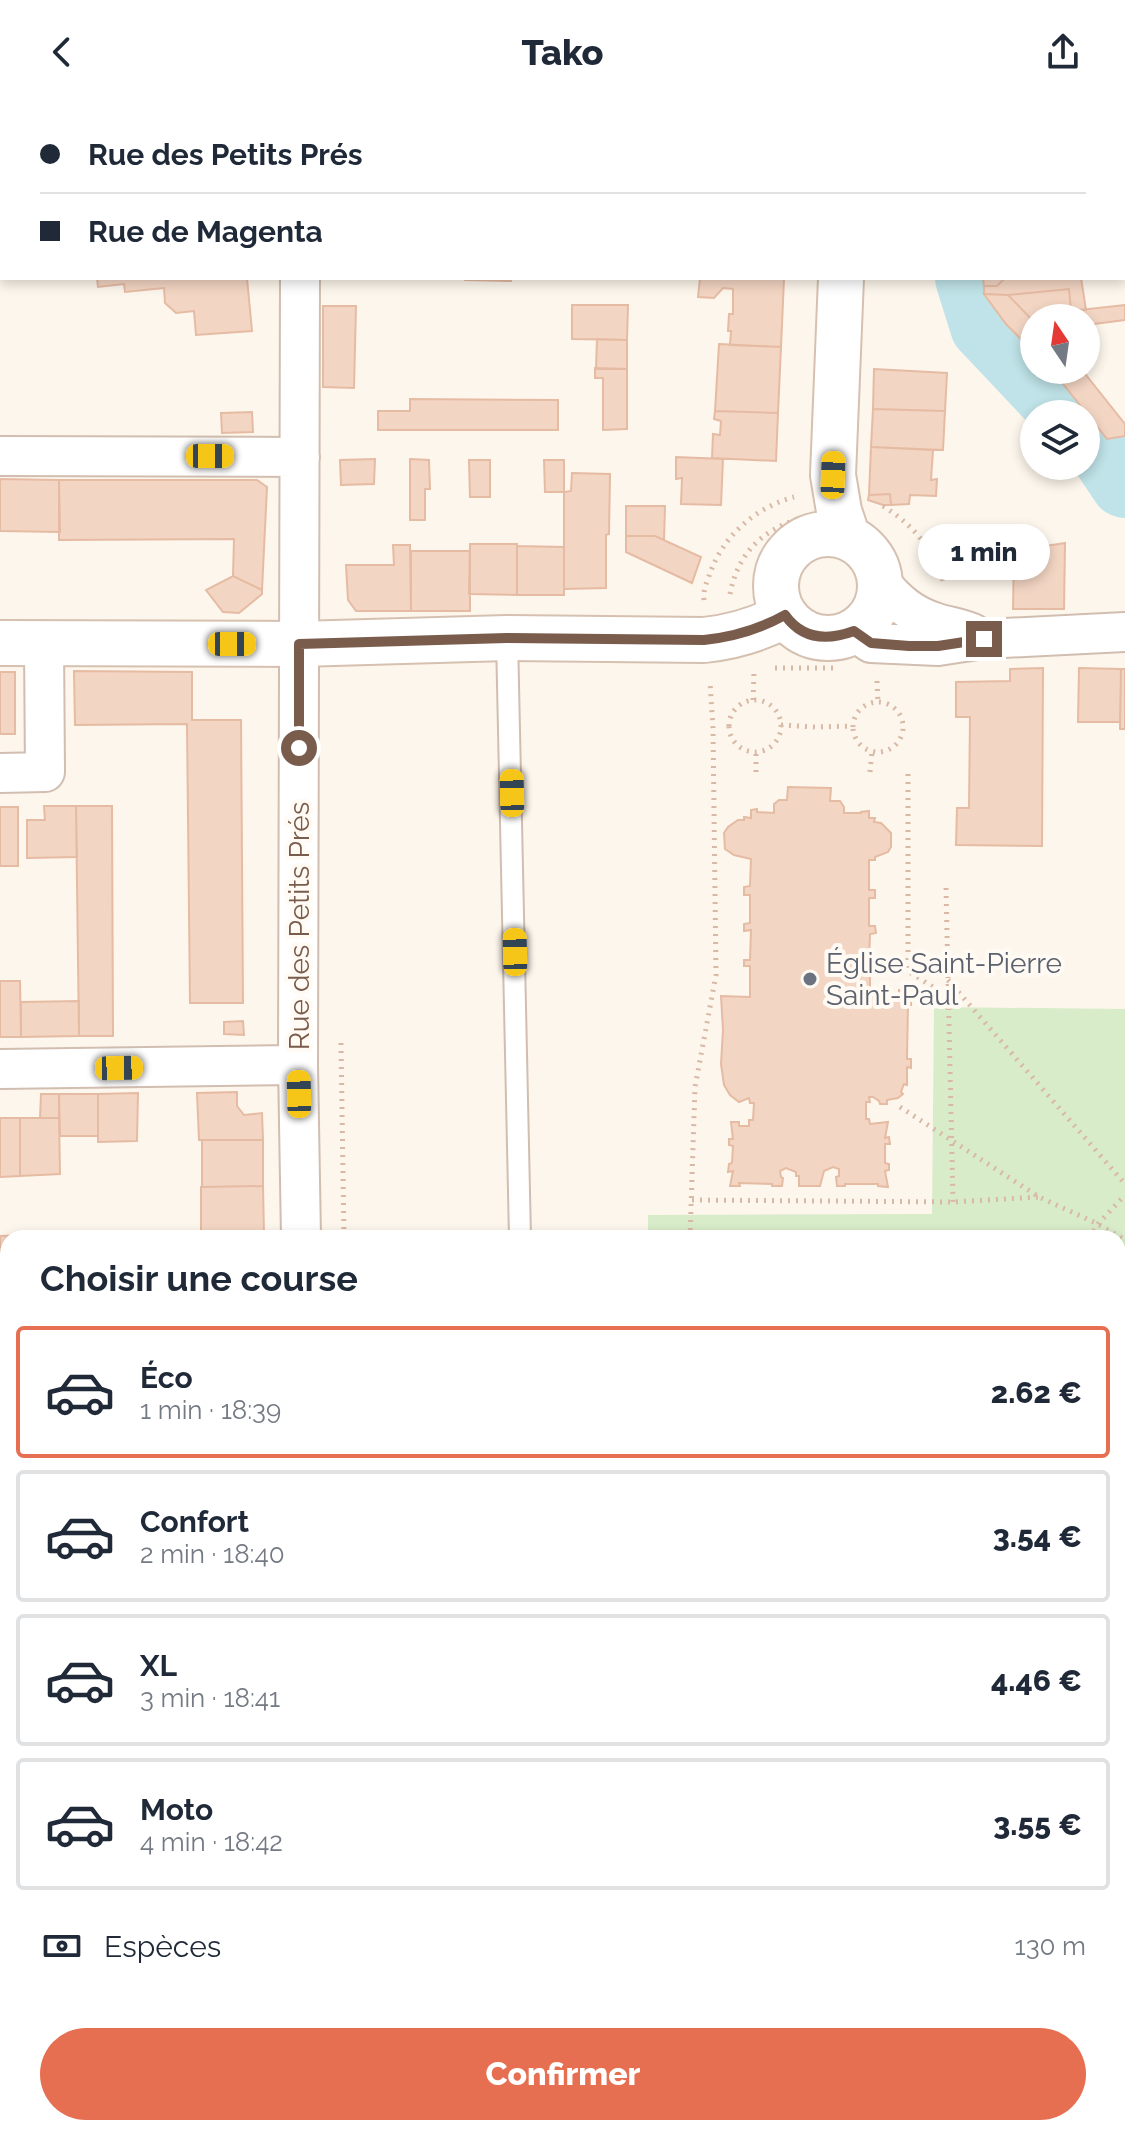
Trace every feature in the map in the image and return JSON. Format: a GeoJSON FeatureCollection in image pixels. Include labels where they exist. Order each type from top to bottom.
{"type":"FeatureCollection","features":[{"type":"Feature","properties":{"kind":"main road"},"geometry":{"type":"LineString","coordinates":[[841,280],[825,475],[848,538]]}},
{"type":"Feature","properties":{"kind":"main road"},"geometry":{"type":"LineString","coordinates":[[830,534],[848,538],[860,545],[870,555],[880,582],[874,610],[850,650],[839,637],[807,634],[792,624],[776,592],[783,557],[812,536],[830,534]]}},
{"type":"Feature","properties":{"kind":"main road"},"geometry":{"type":"LineString","coordinates":[[0,643],[299,644],[507,638],[719,648],[785,615]]}},
{"type":"Feature","properties":{"kind":"street","name":"Rue des Petits Prés"},"geometry":{"type":"LineString","coordinates":[[300,280],[298,1065],[301,1230]]}},
{"type":"Feature","properties":{"kind":"street"},"geometry":{"type":"LineString","coordinates":[[0,456],[300,457]]}},
{"type":"Feature","properties":{"kind":"street"},"geometry":{"type":"LineString","coordinates":[[880,582],[909,611],[936,623],[972,633],[1125,632]]}},
{"type":"Feature","properties":{"kind":"street"},"geometry":{"type":"LineString","coordinates":[[850,650],[871,643],[938,646],[972,633]]}},
{"type":"Feature","properties":{"kind":"street"},"geometry":{"type":"LineString","coordinates":[[0,773],[45,772],[44,643]]}},
{"type":"Feature","properties":{"kind":"street"},"geometry":{"type":"LineString","coordinates":[[0,1069],[298,1065]]}},
{"type":"Feature","properties":{"kind":"lane"},"geometry":{"type":"LineString","coordinates":[[507,638],[520,1230]]}},
{"type":"Feature","properties":{"kind":"path"},"geometry":{"type":"LineString","coordinates":[[690,1230],[695,1087],[716,975],[713,728],[709,668],[719,648],[733,580],[741,560],[768,532],[815,509],[825,475],[798,475],[797,496],[763,509],[744,523],[727,540],[713,565],[704,593],[719,648],[754,668],[753,700]]}},
{"type":"Feature","properties":{"kind":"path"},"geometry":{"type":"LineString","coordinates":[[872,502],[906,522],[924,542],[939,567],[948,594],[948,611],[959,613],[972,633]]}},
{"type":"Feature","properties":{"kind":"path"},"geometry":{"type":"LineString","coordinates":[[769,668],[850,650]]}},
{"type":"Feature","properties":{"kind":"path"},"geometry":{"type":"LineString","coordinates":[[753,700],[763,701],[772,707],[781,725],[774,743],[766,750],[756,752],[743,749],[733,741],[728,728],[731,715],[740,705],[753,700]]}},
{"type":"Feature","properties":{"kind":"path"},"geometry":{"type":"LineString","coordinates":[[882,702],[899,713],[903,730],[890,750],[878,752],[866,749],[856,741],[853,726],[854,717],[861,708],[882,702]]}},
{"type":"Feature","properties":{"kind":"path"},"geometry":{"type":"LineString","coordinates":[[781,725],[853,726]]}},
{"type":"Feature","properties":{"kind":"path"},"geometry":{"type":"LineString","coordinates":[[870,772],[872,751]]}},
{"type":"Feature","properties":{"kind":"path"},"geometry":{"type":"LineString","coordinates":[[756,752],[756,772]]}},
{"type":"Feature","properties":{"kind":"path"},"geometry":{"type":"LineString","coordinates":[[908,774],[908,971],[948,997]]}},
{"type":"Feature","properties":{"kind":"path"},"geometry":{"type":"LineString","coordinates":[[946,888],[953,1202]]}},
{"type":"Feature","properties":{"kind":"path"},"geometry":{"type":"LineString","coordinates":[[948,980],[1125,1184]]}},
{"type":"Feature","properties":{"kind":"path"},"geometry":{"type":"LineString","coordinates":[[340,1035],[344,1230]]}},
{"type":"Feature","properties":{"kind":"path"},"geometry":{"type":"LineString","coordinates":[[900,1107],[1039,1197],[1108,1230]]}},
{"type":"Feature","properties":{"kind":"path"},"geometry":{"type":"LineString","coordinates":[[1095,1230],[1125,1195]]}},
{"type":"Feature","properties":{"kind":"path"},"geometry":{"type":"LineString","coordinates":[[692,1200],[953,1202],[1039,1197]]}},
{"type":"Feature","properties":{"kind":"green space"},"geometry":{"type":"Polygon","coordinates":[[[934,1007],[1125,1009],[1125,1230],[648,1230],[648,1215],[932,1214],[934,1007]]]}},
{"type":"Feature","properties":{"kind":"building"},"geometry":{"type":"Polygon","coordinates":[[[97,280],[247,280],[252,331],[196,335],[194,311],[176,313],[165,303],[164,288],[125,292],[124,284],[98,287],[97,280]]]}},
{"type":"Feature","properties":{"kind":"building"},"geometry":{"type":"Polygon","coordinates":[[[700,280],[784,280],[781,347],[730,345],[731,331],[728,331],[729,314],[733,314],[733,289],[723,288],[714,298],[698,297],[700,280]]]}},
{"type":"Feature","properties":{"kind":"building"},"geometry":{"type":"Polygon","coordinates":[[[983,280],[1003,280],[997,286],[984,286],[983,280]]]}},
{"type":"Feature","properties":{"kind":"building"},"geometry":{"type":"Polygon","coordinates":[[[1003,280],[1081,280],[1085,304],[1070,304],[1069,289],[1008,295],[984,294],[984,286],[997,286],[1003,280]]]}},
{"type":"Feature","properties":{"kind":"building"},"geometry":{"type":"Polygon","coordinates":[[[1069,289],[1070,304],[1020,304],[1020,307],[1008,295],[1069,289]]]}},
{"type":"Feature","properties":{"kind":"building"},"geometry":{"type":"Polygon","coordinates":[[[984,294],[1008,295],[1020,307],[1020,338],[984,294]]]}},
{"type":"Feature","properties":{"kind":"building"},"geometry":{"type":"Polygon","coordinates":[[[572,305],[628,305],[627,340],[572,339],[572,305]]]}},
{"type":"Feature","properties":{"kind":"building"},"geometry":{"type":"Polygon","coordinates":[[[1125,305],[1125,320],[1100,323],[1100,308],[1125,305]]]}},
{"type":"Feature","properties":{"kind":"building"},"geometry":{"type":"Polygon","coordinates":[[[323,306],[356,306],[354,388],[323,387],[323,306]]]}},
{"type":"Feature","properties":{"kind":"building"},"geometry":{"type":"Polygon","coordinates":[[[597,339],[627,340],[627,369],[596,369],[597,339]]]}},
{"type":"Feature","properties":{"kind":"building"},"geometry":{"type":"Polygon","coordinates":[[[719,344],[781,347],[778,413],[715,411],[719,344]]]}},
{"type":"Feature","properties":{"kind":"building"},"geometry":{"type":"Polygon","coordinates":[[[595,368],[627,369],[627,429],[603,430],[603,378],[595,378],[595,368]]]}},
{"type":"Feature","properties":{"kind":"building"},"geometry":{"type":"Polygon","coordinates":[[[874,369],[947,373],[945,411],[873,409],[874,369]]]}},
{"type":"Feature","properties":{"kind":"building"},"geometry":{"type":"Polygon","coordinates":[[[1063,384],[1093,384],[1125,424],[1125,436],[1107,439],[1100,430],[1100,400],[1076,400],[1063,384]]]}},
{"type":"Feature","properties":{"kind":"building"},"geometry":{"type":"Polygon","coordinates":[[[410,399],[558,400],[558,430],[378,430],[378,411],[410,411],[410,399]]]}},
{"type":"Feature","properties":{"kind":"building"},"geometry":{"type":"Polygon","coordinates":[[[873,409],[945,411],[943,450],[871,447],[873,409]]]}},
{"type":"Feature","properties":{"kind":"building"},"geometry":{"type":"Polygon","coordinates":[[[715,411],[778,413],[776,461],[712,458],[713,434],[720,435],[721,421],[714,419],[715,411]]]}},
{"type":"Feature","properties":{"kind":"building"},"geometry":{"type":"Polygon","coordinates":[[[252,412],[253,432],[222,433],[221,413],[252,412]]]}},
{"type":"Feature","properties":{"kind":"building"},"geometry":{"type":"Polygon","coordinates":[[[871,447],[933,450],[931,480],[937,479],[936,496],[910,495],[909,504],[891,505],[890,494],[869,495],[871,447]]]}},
{"type":"Feature","properties":{"kind":"building"},"geometry":{"type":"Polygon","coordinates":[[[676,457],[723,459],[721,505],[681,504],[682,478],[676,479],[676,457]]]}},
{"type":"Feature","properties":{"kind":"building"},"geometry":{"type":"Polygon","coordinates":[[[375,459],[374,484],[341,485],[340,460],[375,459]]]}},
{"type":"Feature","properties":{"kind":"building"},"geometry":{"type":"Polygon","coordinates":[[[410,459],[429,460],[430,489],[425,489],[425,520],[410,520],[410,459]]]}},
{"type":"Feature","properties":{"kind":"building"},"geometry":{"type":"Polygon","coordinates":[[[469,460],[490,460],[490,497],[470,497],[469,460]]]}},
{"type":"Feature","properties":{"kind":"building"},"geometry":{"type":"Polygon","coordinates":[[[544,460],[564,460],[564,492],[545,492],[544,460]]]}},
{"type":"Feature","properties":{"kind":"building"},"geometry":{"type":"Polygon","coordinates":[[[572,473],[610,474],[606,588],[564,589],[564,492],[571,491],[572,473]]]}},
{"type":"Feature","properties":{"kind":"building"},"geometry":{"type":"Polygon","coordinates":[[[0,479],[59,480],[60,532],[0,531],[0,479]]]}},
{"type":"Feature","properties":{"kind":"building"},"geometry":{"type":"Polygon","coordinates":[[[59,480],[257,480],[267,487],[262,590],[233,576],[234,539],[59,540],[59,480]]]}},
{"type":"Feature","properties":{"kind":"building"},"geometry":{"type":"Polygon","coordinates":[[[890,494],[891,505],[868,500],[869,495],[890,494]]]}},
{"type":"Feature","properties":{"kind":"building"},"geometry":{"type":"Polygon","coordinates":[[[626,506],[665,506],[664,540],[655,536],[626,536],[626,506]]]}},
{"type":"Feature","properties":{"kind":"building"},"geometry":{"type":"Polygon","coordinates":[[[626,536],[655,536],[701,557],[692,583],[626,552],[626,536]]]}},
{"type":"Feature","properties":{"kind":"building"},"geometry":{"type":"Polygon","coordinates":[[[1065,543],[1064,609],[1013,609],[1014,551],[1065,543]]]}},
{"type":"Feature","properties":{"kind":"building"},"geometry":{"type":"Polygon","coordinates":[[[470,544],[517,544],[517,595],[469,594],[470,544]]]}},
{"type":"Feature","properties":{"kind":"building"},"geometry":{"type":"Polygon","coordinates":[[[393,545],[410,545],[411,611],[356,611],[348,600],[346,565],[394,565],[393,545]]]}},
{"type":"Feature","properties":{"kind":"building"},"geometry":{"type":"Polygon","coordinates":[[[517,546],[564,547],[564,595],[517,595],[517,546]]]}},
{"type":"Feature","properties":{"kind":"building"},"geometry":{"type":"Polygon","coordinates":[[[411,551],[470,551],[470,611],[411,611],[411,551]]]}},
{"type":"Feature","properties":{"kind":"building"},"geometry":{"type":"Polygon","coordinates":[[[233,576],[262,590],[262,594],[239,613],[223,612],[206,590],[233,576]]]}},
{"type":"Feature","properties":{"kind":"building"},"geometry":{"type":"Polygon","coordinates":[[[1043,668],[1042,846],[956,845],[957,808],[969,808],[970,717],[956,717],[956,682],[1010,681],[1010,669],[1043,668]]]}},
{"type":"Feature","properties":{"kind":"building"},"geometry":{"type":"Polygon","coordinates":[[[1079,668],[1121,669],[1120,722],[1078,722],[1079,668]]]}},
{"type":"Feature","properties":{"kind":"building"},"geometry":{"type":"Polygon","coordinates":[[[1121,669],[1125,669],[1125,729],[1120,729],[1121,669]]]}},
{"type":"Feature","properties":{"kind":"building"},"geometry":{"type":"Polygon","coordinates":[[[74,671],[192,672],[192,720],[241,720],[243,1003],[190,1003],[187,724],[75,725],[74,671]]]}},
{"type":"Feature","properties":{"kind":"building"},"geometry":{"type":"Polygon","coordinates":[[[0,672],[15,672],[15,734],[0,734],[0,672]]]}},
{"type":"Feature","properties":{"kind":"building","name":"Église Saint-Pierre Saint-Paul"},"geometry":{"type":"Polygon","coordinates":[[[788,787],[831,788],[830,801],[840,801],[844,813],[869,811],[869,818],[875,818],[874,822],[881,823],[891,833],[888,852],[869,860],[869,890],[875,890],[875,898],[869,898],[869,926],[875,926],[876,933],[870,934],[869,961],[876,961],[876,968],[870,968],[870,997],[899,997],[899,990],[907,990],[906,996],[911,997],[911,1005],[908,1005],[907,1059],[911,1059],[911,1068],[907,1067],[907,1085],[904,1084],[903,1094],[898,1098],[880,1104],[869,1097],[870,1102],[866,1102],[866,1119],[870,1124],[888,1122],[885,1138],[889,1137],[890,1144],[885,1144],[885,1163],[889,1164],[889,1170],[885,1171],[888,1187],[878,1184],[837,1186],[839,1169],[833,1167],[824,1171],[820,1186],[799,1186],[799,1176],[786,1168],[780,1171],[782,1186],[739,1183],[740,1186],[730,1186],[733,1171],[728,1172],[732,1163],[733,1146],[729,1145],[729,1139],[733,1139],[731,1122],[749,1126],[749,1120],[753,1120],[754,1103],[750,1103],[749,1098],[739,1102],[724,1085],[721,996],[750,997],[750,966],[744,966],[744,960],[750,960],[751,930],[744,931],[744,924],[750,923],[750,895],[744,895],[744,887],[750,886],[751,859],[725,849],[724,833],[738,820],[751,818],[751,810],[774,813],[774,804],[787,800],[788,787]]]}},
{"type":"Feature","properties":{"kind":"building"},"geometry":{"type":"Polygon","coordinates":[[[44,806],[76,806],[77,857],[27,858],[27,820],[45,820],[44,806]]]}},
{"type":"Feature","properties":{"kind":"building"},"geometry":{"type":"Polygon","coordinates":[[[76,806],[112,806],[113,1036],[79,1036],[76,806]]]}},
{"type":"Feature","properties":{"kind":"building"},"geometry":{"type":"Polygon","coordinates":[[[0,807],[18,807],[18,866],[0,866],[0,807]]]}},
{"type":"Feature","properties":{"kind":"building"},"geometry":{"type":"Polygon","coordinates":[[[0,981],[20,981],[21,1037],[0,1037],[0,981]]]}},
{"type":"Feature","properties":{"kind":"building"},"geometry":{"type":"Polygon","coordinates":[[[79,1001],[79,1036],[21,1037],[21,1002],[79,1001]]]}},
{"type":"Feature","properties":{"kind":"building"},"geometry":{"type":"Polygon","coordinates":[[[243,1021],[244,1035],[224,1034],[224,1022],[243,1021]]]}},
{"type":"Feature","properties":{"kind":"building"},"geometry":{"type":"Polygon","coordinates":[[[237,1092],[237,1106],[244,1115],[262,1113],[263,1140],[199,1140],[197,1093],[237,1092]]]}},
{"type":"Feature","properties":{"kind":"building"},"geometry":{"type":"Polygon","coordinates":[[[138,1093],[137,1141],[98,1142],[98,1094],[138,1093]]]}},
{"type":"Feature","properties":{"kind":"building"},"geometry":{"type":"Polygon","coordinates":[[[41,1094],[59,1094],[59,1118],[40,1118],[41,1094]]]}},
{"type":"Feature","properties":{"kind":"building"},"geometry":{"type":"Polygon","coordinates":[[[59,1094],[98,1094],[98,1136],[60,1136],[59,1094]]]}},
{"type":"Feature","properties":{"kind":"building"},"geometry":{"type":"Polygon","coordinates":[[[0,1118],[20,1118],[20,1176],[0,1177],[0,1118]]]}},
{"type":"Feature","properties":{"kind":"building"},"geometry":{"type":"Polygon","coordinates":[[[20,1118],[59,1118],[60,1174],[20,1176],[20,1118]]]}},
{"type":"Feature","properties":{"kind":"building"},"geometry":{"type":"Polygon","coordinates":[[[202,1140],[263,1140],[263,1186],[202,1187],[202,1140]]]}},
{"type":"Feature","properties":{"kind":"building"},"geometry":{"type":"Polygon","coordinates":[[[263,1186],[264,1230],[201,1230],[201,1187],[263,1186]]]}},
{"type":"Feature","properties":{"kind":"waterway"},"geometry":{"type":"LineString","coordinates":[[971,280],[985,326],[1055,400]]}},
{"type":"Feature","properties":{"kind":"waterway"},"geometry":{"type":"LineString","coordinates":[[1100,448],[1125,483]]}},
{"type":"Feature","properties":{"kind":"place","name":"Église Saint-Pierre Saint-Paul"},"geometry":{"type":"Point","coordinates":[810,979]}},
{"type":"Feature","properties":{"kind":"route"},"geometry":{"type":"LineString","coordinates":[[299,748],[299,644],[507,638],[704,640],[765,626],[785,615],[807,634],[825,638],[854,631],[871,643],[909,646],[938,646],[984,639]]}}]}
